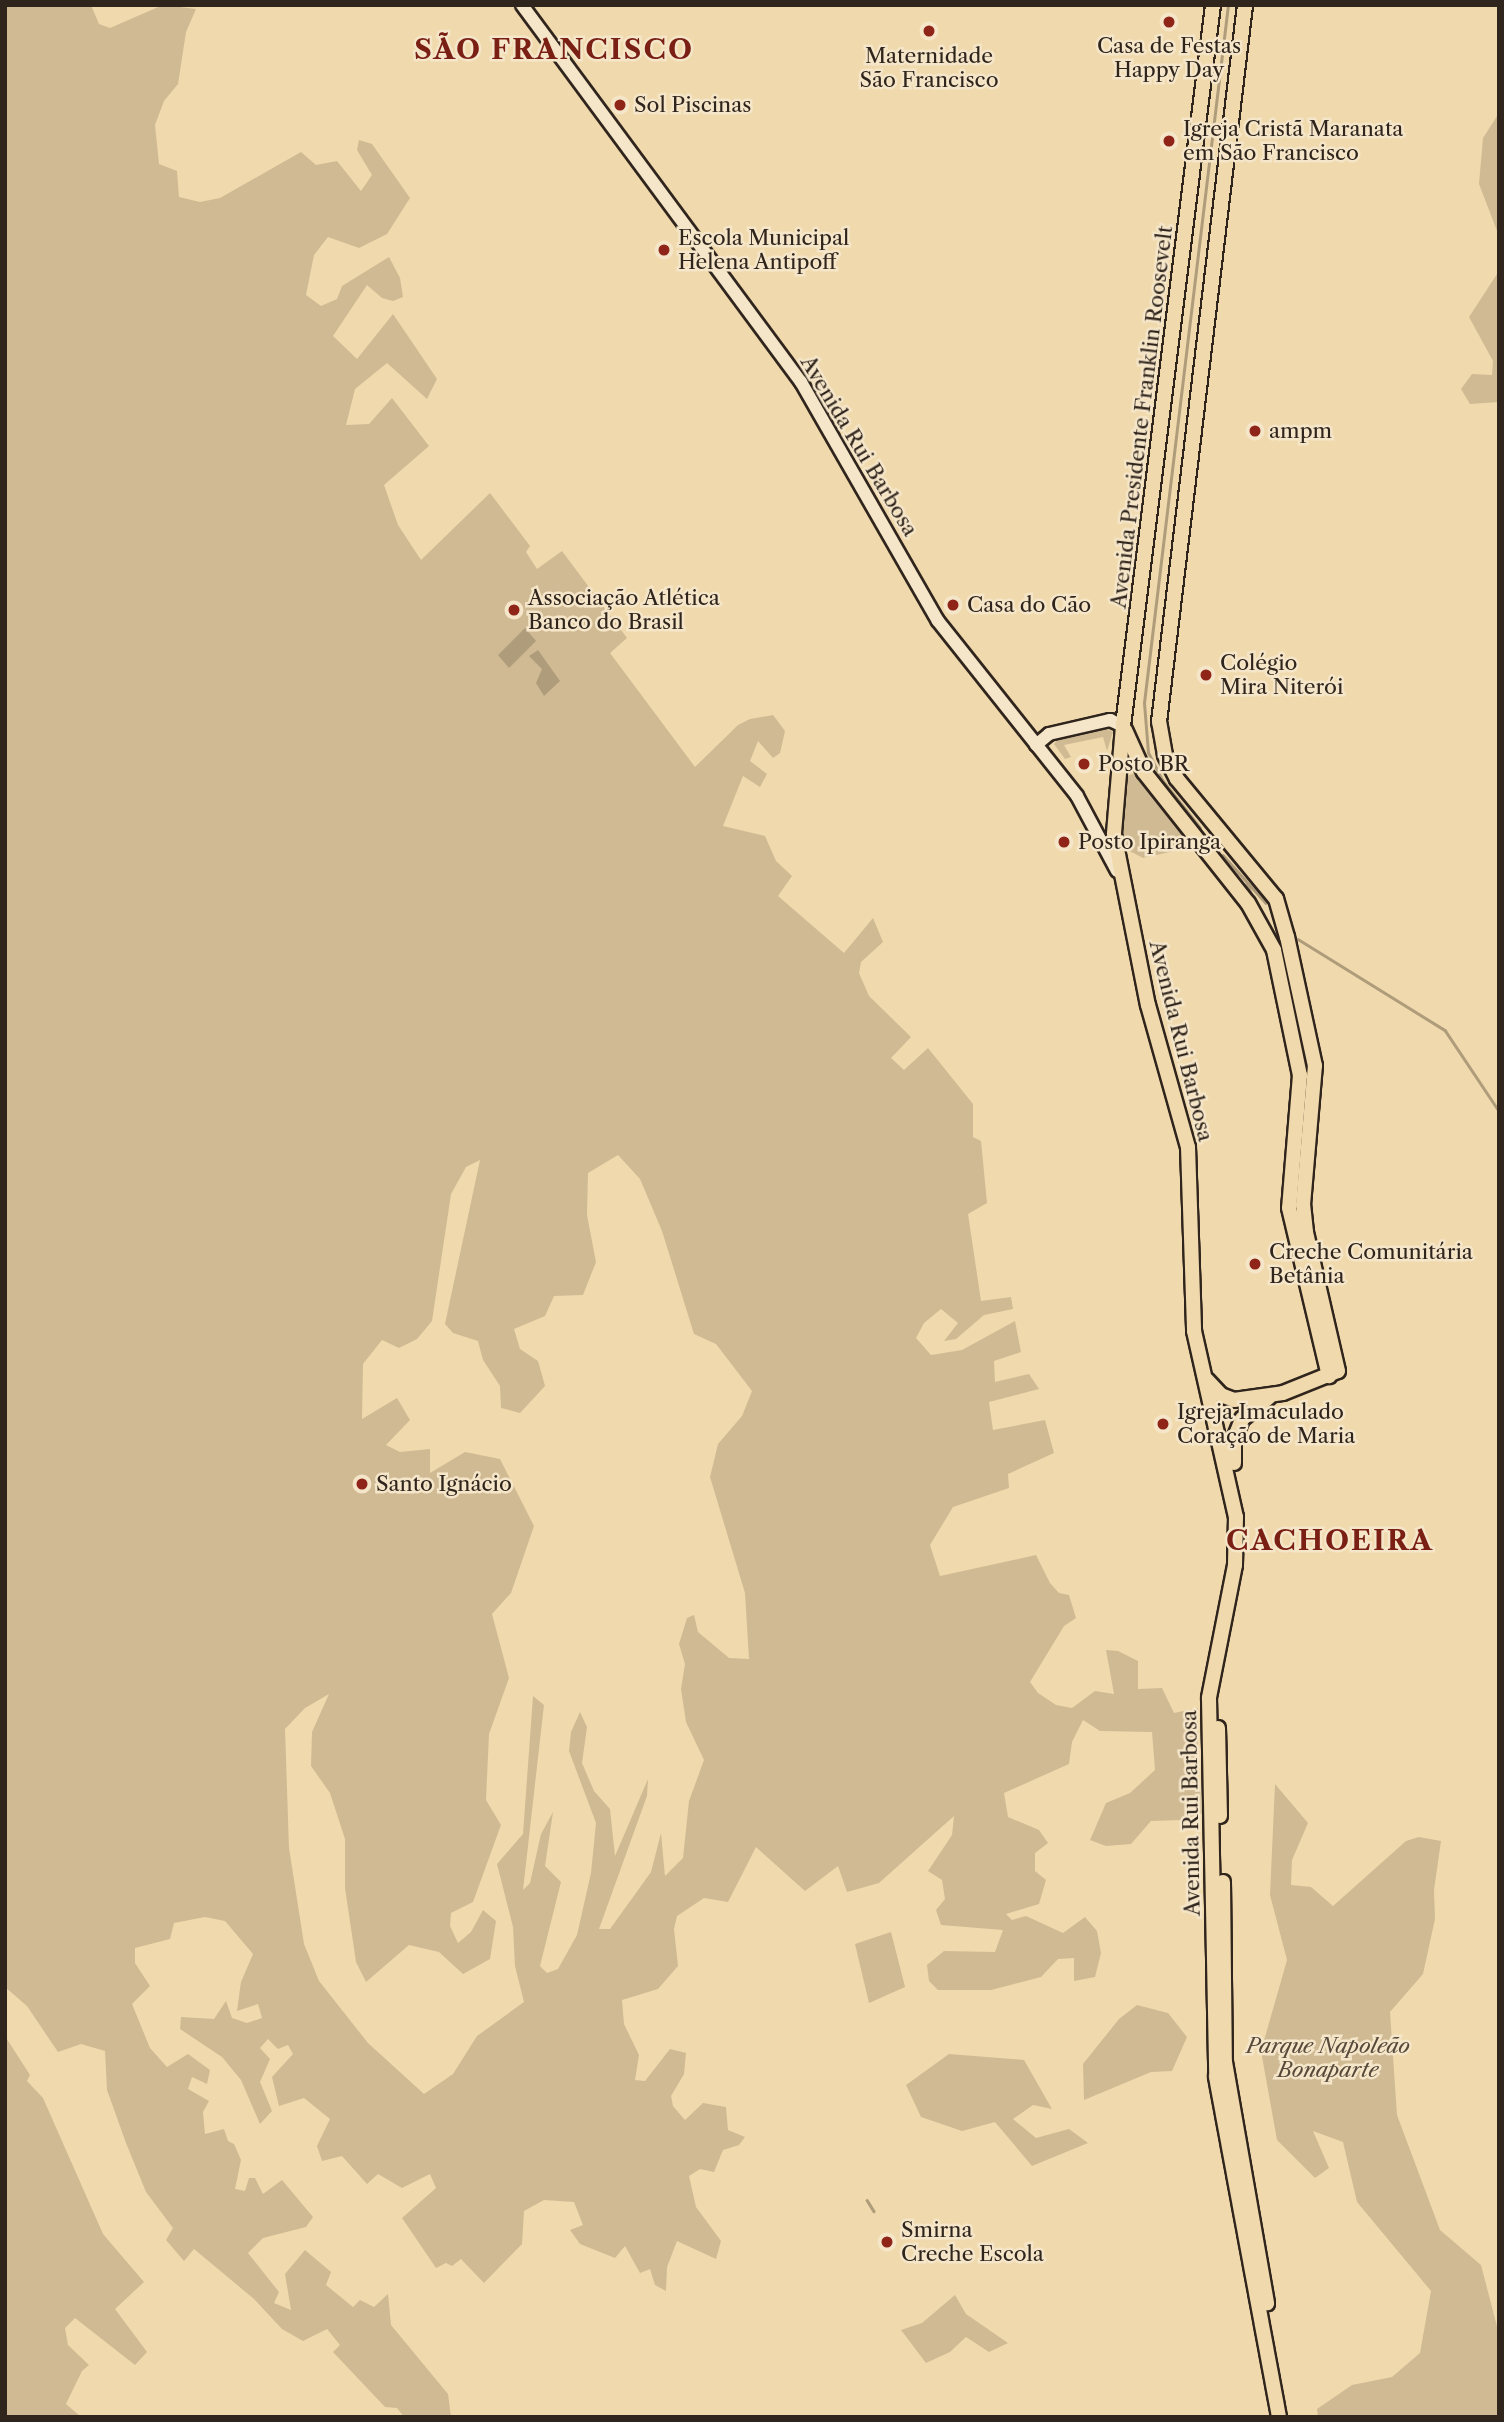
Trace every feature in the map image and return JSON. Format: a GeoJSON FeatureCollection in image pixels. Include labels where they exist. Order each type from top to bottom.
{"type":"FeatureCollection","features":[{"type":"Feature","properties":{"kind":"main road","name":"Avenida Rui Barbosa"},"geometry":{"type":"LineString","coordinates":[[522,5],[801,382],[937,621],[1077,796],[1100,832],[1122,882]]}},
{"type":"Feature","properties":{"kind":"main road","name":"Avenida Presidente Franklin Roosevelt"},"geometry":{"type":"LineString","coordinates":[[1114,834],[1117,783],[1213,5]]}},
{"type":"Feature","properties":{"kind":"main road"},"geometry":{"type":"LineString","coordinates":[[1245,5],[1159,722],[1165,755],[1203,810],[1276,899],[1287,937],[1315,1066],[1303,1205],[1334,1374]]}},
{"type":"Feature","properties":{"kind":"main road"},"geometry":{"type":"LineString","coordinates":[[1036,745],[1049,734],[1110,720],[1124,726],[1144,772],[1264,928],[1287,1005],[1301,1096],[1289,1208],[1334,1374]]}},
{"type":"Feature","properties":{"kind":"main road"},"geometry":{"type":"LineString","coordinates":[[1117,783],[1127,771],[1144,772]]}},
{"type":"Feature","properties":{"kind":"main road"},"geometry":{"type":"LineString","coordinates":[[1203,810],[1207,851]]}},
{"type":"Feature","properties":{"kind":"main road","name":"Avenida Rui Barbosa"},"geometry":{"type":"LineString","coordinates":[[1114,834],[1148,1005],[1188,1147],[1194,1331],[1236,1517],[1235,1565],[1209,1698],[1216,2077],[1279,2417]]}},
{"type":"Feature","properties":{"kind":"main road"},"geometry":{"type":"LineString","coordinates":[[1203,1376],[1227,1399],[1270,1396],[1334,1374]]}},
{"type":"Feature","properties":{"kind":"main road","name":"Avenida Rui Barbosa"},"geometry":{"type":"LineString","coordinates":[[1270,1396],[1250,1410],[1238,1427],[1231,1452],[1244,1518],[1243,1567],[1219,1689],[1218,1723],[1227,1958],[1226,2062],[1287,2417]]}},
{"type":"Feature","properties":{"kind":"green space"},"geometry":{"type":"Polygon","coordinates":[[[5,5],[91,5],[99,24],[110,28],[163,5],[196,9],[186,32],[178,84],[164,101],[155,125],[159,164],[177,171],[179,197],[200,202],[220,198],[301,152],[316,165],[337,161],[361,191],[372,175],[357,150],[359,140],[372,144],[410,198],[387,234],[359,248],[328,237],[314,255],[306,295],[321,306],[337,299],[342,286],[389,257],[400,278],[403,297],[393,301],[382,298],[367,285],[333,336],[357,359],[393,314],[437,379],[427,399],[387,363],[355,389],[346,425],[369,424],[392,398],[429,446],[384,485],[398,525],[421,560],[490,493],[530,546],[526,552],[537,569],[562,551],[627,638],[610,653],[695,767],[738,725],[750,719],[773,715],[785,731],[780,753],[773,758],[758,741],[750,761],[767,774],[760,787],[743,776],[723,826],[765,836],[776,861],[792,876],[778,896],[844,953],[873,918],[883,942],[861,962],[859,973],[869,996],[911,1037],[891,1058],[904,1070],[928,1048],[973,1104],[973,1137],[981,1141],[987,1203],[968,1214],[981,1301],[1011,1297],[1013,1309],[984,1315],[956,1339],[944,1341],[958,1323],[941,1309],[924,1323],[916,1338],[931,1355],[962,1350],[1015,1321],[1021,1352],[994,1361],[995,1382],[1029,1374],[1039,1389],[989,1402],[993,1430],[1045,1420],[1054,1453],[1008,1474],[1009,1488],[953,1507],[930,1545],[940,1576],[1036,1555],[1050,1583],[1059,1593],[1069,1595],[1076,1618],[1064,1626],[1030,1682],[1038,1693],[1056,1705],[1072,1708],[1095,1691],[1114,1694],[1106,1650],[1118,1651],[1138,1661],[1138,1689],[1162,1688],[1174,1713],[1198,1708],[1198,1778],[1204,1813],[1181,1820],[1151,1821],[1131,1844],[1106,1846],[1090,1840],[1106,1803],[1130,1793],[1155,1770],[1152,1732],[1100,1731],[1083,1720],[1072,1742],[1069,1764],[1004,1793],[1008,1817],[1039,1830],[1048,1843],[1035,1853],[1035,1871],[1046,1880],[1039,1904],[1006,1914],[1012,1920],[1026,1916],[1063,1933],[1085,1917],[1097,1931],[1101,1953],[1095,1977],[1074,1981],[1074,1958],[1058,1959],[1041,1977],[991,1990],[938,1990],[929,1981],[927,1965],[944,1951],[995,1952],[1003,1930],[941,1925],[936,1910],[945,1899],[942,1880],[928,1871],[952,1835],[954,1816],[879,1883],[847,1892],[838,1866],[805,1891],[756,1847],[728,1902],[704,1898],[677,1916],[674,1929],[678,1966],[658,1989],[622,2000],[624,2024],[639,2055],[635,2080],[645,2081],[670,2049],[686,2053],[684,2074],[671,2096],[673,2106],[685,2120],[703,2103],[726,2107],[728,2130],[745,2137],[739,2145],[723,2150],[714,2172],[700,2169],[689,2176],[696,2207],[721,2241],[716,2259],[677,2241],[667,2267],[666,2291],[655,2285],[650,2269],[640,2273],[625,2246],[615,2258],[580,2244],[570,2230],[583,2225],[574,2202],[544,2200],[524,2211],[522,2244],[484,2283],[461,2259],[452,2266],[446,2263],[436,2268],[402,2218],[436,2188],[430,2174],[402,2188],[378,2174],[367,2184],[342,2156],[322,2161],[317,2146],[330,2119],[304,2098],[279,2106],[272,2077],[293,2054],[288,2045],[278,2049],[268,2039],[260,2048],[270,2059],[260,2082],[272,2111],[260,2124],[241,2080],[222,2057],[180,2029],[181,2017],[214,2019],[226,2001],[232,2018],[247,2023],[262,2018],[258,2004],[237,2011],[241,1982],[253,1954],[225,1921],[205,1917],[174,1923],[170,1939],[135,1948],[135,1963],[150,1986],[132,2004],[150,2048],[167,2067],[188,2054],[210,2070],[207,2084],[192,2077],[188,2089],[209,2101],[203,2112],[205,2134],[224,2129],[228,2141],[234,2144],[241,2160],[235,2189],[245,2191],[249,2178],[255,2178],[263,2194],[282,2180],[313,2217],[306,2227],[263,2238],[248,2253],[279,2292],[274,2303],[291,2310],[285,2274],[305,2250],[331,2272],[326,2285],[353,2307],[360,2300],[374,2307],[388,2294],[391,2325],[448,2394],[451,2417],[404,2417],[397,2408],[385,2407],[333,2352],[340,2345],[327,2329],[303,2341],[282,2329],[254,2299],[194,2249],[184,2261],[166,2240],[173,2228],[146,2192],[126,2143],[107,2090],[105,2051],[81,2044],[58,2052],[27,2006],[5,1987],[5,5]],[[618,1155],[588,1173],[587,1215],[596,1262],[583,1295],[554,1296],[545,1316],[514,1329],[520,1349],[538,1361],[545,1386],[520,1413],[501,1408],[500,1386],[483,1360],[478,1341],[453,1333],[445,1324],[480,1160],[466,1167],[451,1194],[432,1321],[417,1339],[399,1348],[382,1340],[363,1364],[362,1419],[397,1398],[410,1420],[386,1445],[400,1452],[430,1449],[430,1473],[465,1452],[500,1459],[534,1526],[511,1593],[492,1614],[509,1678],[489,1734],[486,1800],[501,1825],[473,1902],[451,1913],[450,1926],[458,1943],[471,1932],[483,1910],[496,1921],[490,1959],[463,1974],[439,1952],[409,1945],[366,1982],[356,1962],[345,1888],[345,1839],[330,1793],[311,1766],[312,1732],[329,1694],[305,1708],[285,1729],[289,1848],[304,1944],[319,1981],[368,2043],[424,2094],[453,2074],[477,2036],[524,2002],[515,1966],[513,1927],[497,1864],[523,1834],[533,1696],[544,1705],[523,1890],[530,1883],[541,1834],[553,1812],[545,1866],[561,1882],[540,1966],[547,1973],[558,1969],[577,1935],[591,1873],[596,1823],[569,1751],[571,1732],[580,1712],[587,1727],[582,1763],[594,1791],[610,1809],[615,1856],[648,1779],[647,1796],[599,1929],[610,1929],[651,1872],[661,1833],[665,1876],[683,1858],[689,1801],[704,1760],[686,1722],[681,1689],[685,1664],[679,1644],[687,1618],[694,1615],[698,1632],[729,1658],[749,1659],[745,1593],[710,1477],[718,1444],[742,1416],[752,1391],[716,1344],[694,1334],[662,1231],[640,1179],[618,1155]]]}},
{"type":"Feature","properties":{"kind":"green space"},"geometry":{"type":"Polygon","coordinates":[[[1499,113],[1499,236],[1479,184],[1483,138],[1499,113]]]}},
{"type":"Feature","properties":{"kind":"green space"},"geometry":{"type":"Polygon","coordinates":[[[1499,271],[1499,402],[1470,404],[1461,389],[1472,374],[1492,375],[1493,361],[1469,317],[1499,271]]]}},
{"type":"Feature","properties":{"kind":"green space"},"geometry":{"type":"Polygon","coordinates":[[[1105,728],[1113,732],[1107,751],[1103,737],[1064,745],[1071,757],[1065,759],[1054,744],[1059,738],[1105,728]]]}},
{"type":"Feature","properties":{"kind":"green space"},"geometry":{"type":"Polygon","coordinates":[[[1135,773],[1188,836],[1183,849],[1143,858],[1122,847],[1119,825],[1124,777],[1135,773]]]}},
{"type":"Feature","properties":{"kind":"green space","name":"Parque Napoleão Bonaparte"},"geometry":{"type":"Polygon","coordinates":[[[1275,1784],[1308,1823],[1292,1860],[1291,1885],[1311,1887],[1333,1906],[1406,1841],[1419,1837],[1441,1841],[1434,1890],[1435,1919],[1423,1974],[1390,2012],[1397,2115],[1440,2230],[1481,2265],[1499,2334],[1499,2417],[1318,2417],[1317,2409],[1352,2385],[1392,2377],[1420,2353],[1431,2291],[1357,2202],[1343,2142],[1313,2131],[1329,2168],[1315,2178],[1277,2140],[1261,2051],[1287,1960],[1270,1895],[1275,1784]]]}},
{"type":"Feature","properties":{"kind":"green space"},"geometry":{"type":"Polygon","coordinates":[[[891,1932],[905,1987],[869,2003],[855,1944],[891,1932]]]}},
{"type":"Feature","properties":{"kind":"green space"},"geometry":{"type":"Polygon","coordinates":[[[1137,2005],[1168,2013],[1187,2037],[1172,2071],[1151,2072],[1084,2100],[1083,2064],[1119,2019],[1137,2005]]]}},
{"type":"Feature","properties":{"kind":"green space"},"geometry":{"type":"Polygon","coordinates":[[[5,2036],[30,2075],[27,2081],[43,2098],[103,2234],[144,2282],[115,2309],[147,2352],[135,2365],[75,2318],[65,2328],[68,2345],[89,2365],[82,2371],[66,2404],[81,2417],[5,2417],[5,2036]]]}},
{"type":"Feature","properties":{"kind":"green space"},"geometry":{"type":"Polygon","coordinates":[[[949,2054],[1024,2060],[1052,2109],[1033,2105],[1013,2119],[1036,2138],[1069,2129],[1088,2143],[1032,2166],[995,2122],[962,2131],[921,2117],[906,2085],[949,2054]]]}},
{"type":"Feature","properties":{"kind":"green space"},"geometry":{"type":"Polygon","coordinates":[[[955,2295],[966,2314],[1008,2343],[989,2352],[966,2337],[950,2352],[926,2363],[901,2330],[922,2323],[955,2295]]]}},
{"type":"Feature","properties":{"kind":"shaded area"},"geometry":{"type":"Polygon","coordinates":[[[525,628],[536,641],[509,668],[498,655],[525,628]]]}},
{"type":"Feature","properties":{"kind":"shaded area"},"geometry":{"type":"Polygon","coordinates":[[[538,650],[560,681],[544,696],[536,683],[542,669],[529,656],[538,650]]]}},
{"type":"Feature","properties":{"kind":"waterway"},"geometry":{"type":"LineString","coordinates":[[1200,828],[1162,780],[1148,753],[1144,703],[1228,5]]}},
{"type":"Feature","properties":{"kind":"waterway"},"geometry":{"type":"LineString","coordinates":[[1223,855],[1266,903]]}},
{"type":"Feature","properties":{"kind":"waterway"},"geometry":{"type":"LineString","coordinates":[[1247,883],[1254,900]]}},
{"type":"Feature","properties":{"kind":"waterway"},"geometry":{"type":"LineString","coordinates":[[1298,939],[1445,1030],[1499,1111]]}},
{"type":"Feature","properties":{"kind":"waterway"},"geometry":{"type":"LineString","coordinates":[[867,2200],[874,2211]]}},
{"type":"Feature","properties":{"kind":"place","name":"Casa de Festas Happy Day"},"geometry":{"type":"Point","coordinates":[1169,22]}},
{"type":"Feature","properties":{"kind":"place","name":"Maternidade São Francisco"},"geometry":{"type":"Point","coordinates":[929,31]}},
{"type":"Feature","properties":{"kind":"place","name":"Sol Piscinas"},"geometry":{"type":"Point","coordinates":[620,105]}},
{"type":"Feature","properties":{"kind":"place","name":"Igreja Cristã Maranata em São Francisco"},"geometry":{"type":"Point","coordinates":[1169,141]}},
{"type":"Feature","properties":{"kind":"place","name":"Escola Municipal Helena Antipoff"},"geometry":{"type":"Point","coordinates":[664,250]}},
{"type":"Feature","properties":{"kind":"place","name":"ampm"},"geometry":{"type":"Point","coordinates":[1255,431]}},
{"type":"Feature","properties":{"kind":"place","name":"Casa do Cão"},"geometry":{"type":"Point","coordinates":[953,605]}},
{"type":"Feature","properties":{"kind":"place","name":"Associação Atlética Banco do Brasil"},"geometry":{"type":"Point","coordinates":[514,610]}},
{"type":"Feature","properties":{"kind":"place","name":"Colégio Mira Niterói"},"geometry":{"type":"Point","coordinates":[1206,675]}},
{"type":"Feature","properties":{"kind":"place","name":"Posto BR"},"geometry":{"type":"Point","coordinates":[1084,764]}},
{"type":"Feature","properties":{"kind":"place","name":"Posto Ipiranga"},"geometry":{"type":"Point","coordinates":[1064,842]}},
{"type":"Feature","properties":{"kind":"place","name":"Creche Comunitária Betânia"},"geometry":{"type":"Point","coordinates":[1255,1264]}},
{"type":"Feature","properties":{"kind":"place","name":"Igreja Imaculado Coração de Maria"},"geometry":{"type":"Point","coordinates":[1163,1424]}},
{"type":"Feature","properties":{"kind":"place","name":"Santo Ignácio"},"geometry":{"type":"Point","coordinates":[362,1484]}},
{"type":"Feature","properties":{"kind":"place","name":"Smirna Creche Escola"},"geometry":{"type":"Point","coordinates":[887,2242]}},
{"type":"Feature","properties":{"kind":"district","name":"SÃO FRANCISCO"},"geometry":{"type":"Point","coordinates":[554,49]}},
{"type":"Feature","properties":{"kind":"district","name":"CACHOEIRA"},"geometry":{"type":"Point","coordinates":[1330,1540]}}]}
